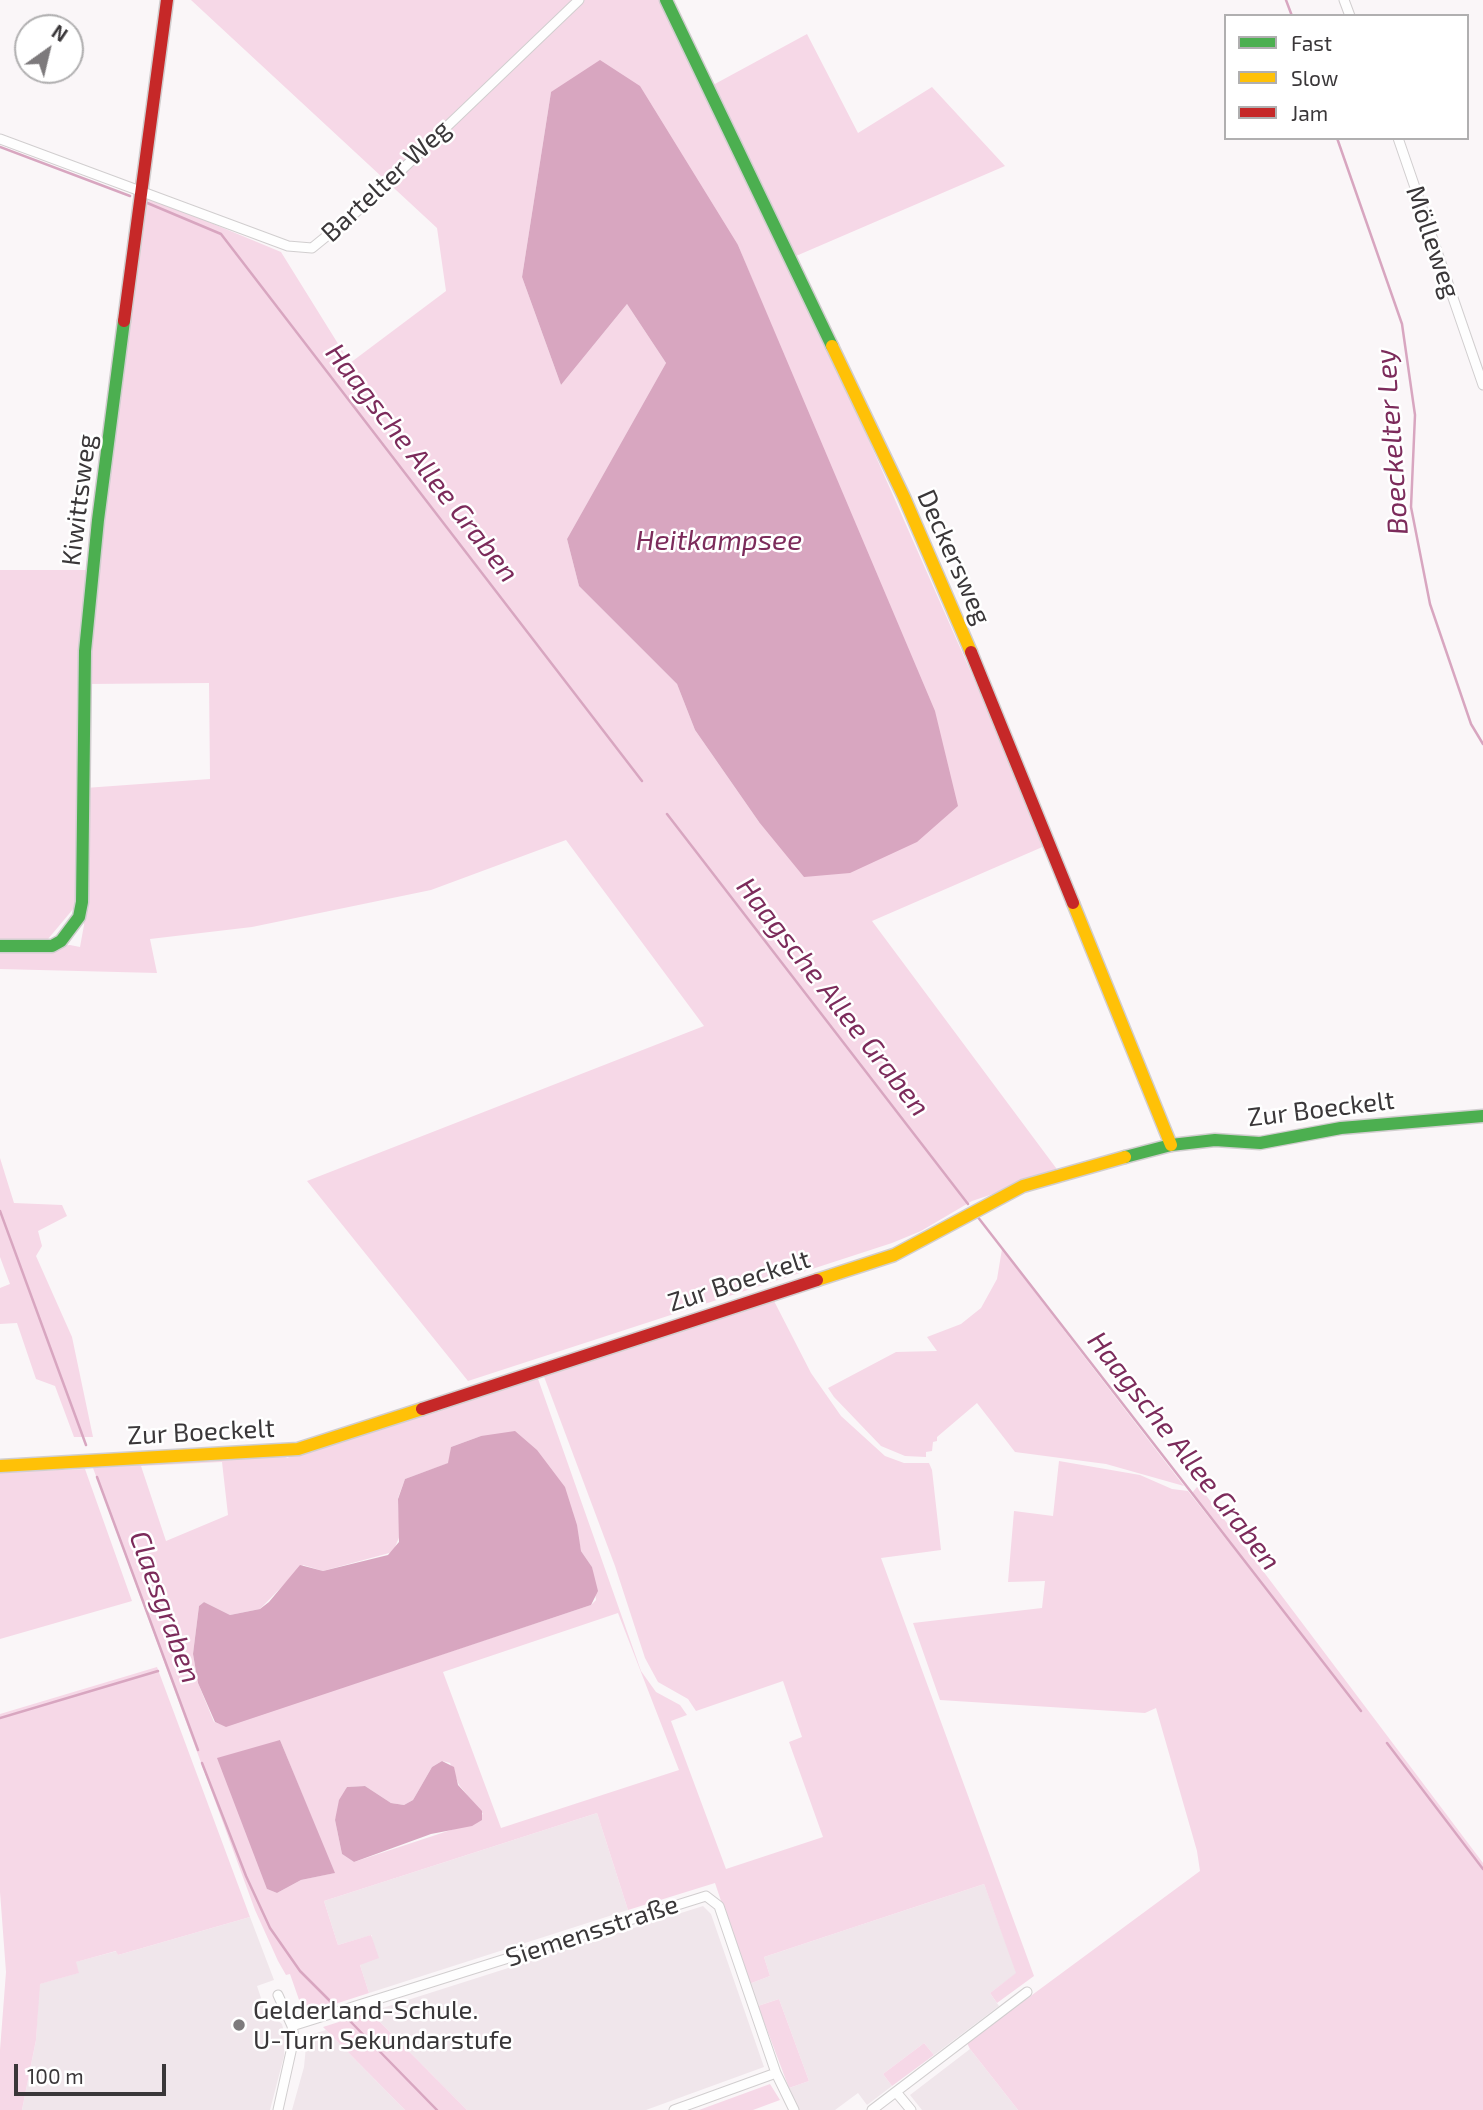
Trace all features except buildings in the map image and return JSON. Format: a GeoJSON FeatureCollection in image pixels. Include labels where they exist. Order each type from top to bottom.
{"type":"FeatureCollection","features":[{"type":"Feature","properties":{"kind":"street","name":"Kiwittsweg"},"geometry":{"type":"LineString","coordinates":[[0,946],[52,946],[61,940],[79,917],[82,902],[85,651],[98,520],[167,0]]}},
{"type":"Feature","properties":{"kind":"street","name":"Bartelter Weg"},"geometry":{"type":"LineString","coordinates":[[0,139],[288,246],[312,248],[323,243],[366,204],[579,0]]}},
{"type":"Feature","properties":{"kind":"street","name":"Deckersweg"},"geometry":{"type":"LineString","coordinates":[[666,0],[904,496],[965,638],[1171,1145]]}},
{"type":"Feature","properties":{"kind":"street","name":"Mölleweg"},"geometry":{"type":"LineString","coordinates":[[1399,140],[1483,385]]}},
{"type":"Feature","properties":{"kind":"street","name":"Zur Boeckelt"},"geometry":{"type":"LineString","coordinates":[[0,1466],[299,1449],[894,1255],[1023,1186],[1171,1145],[1215,1140],[1260,1143],[1341,1128],[1483,1116]]}},
{"type":"Feature","properties":{"kind":"street","name":"Siemensstraße"},"geometry":{"type":"LineString","coordinates":[[292,2026],[706,1896],[719,1906],[776,2073],[794,2110]]}},
{"type":"Feature","properties":{"kind":"street"},"geometry":{"type":"LineString","coordinates":[[872,2110],[1027,1992]]}},
{"type":"Feature","properties":{"kind":"street"},"geometry":{"type":"LineString","coordinates":[[278,1994],[292,2026],[290,2065],[278,2110]]}},
{"type":"Feature","properties":{"kind":"street"},"geometry":{"type":"LineString","coordinates":[[674,2110],[776,2073]]}},
{"type":"Feature","properties":{"kind":"street"},"geometry":{"type":"LineString","coordinates":[[896,2092],[911,2110]]}},
{"type":"Feature","properties":{"kind":"shaded area"},"geometry":{"type":"Polygon","coordinates":[[[191,0],[668,0],[713,85],[807,34],[858,133],[932,87],[1005,166],[789,259],[1047,845],[872,921],[1059,1172],[972,1201],[921,1231],[892,1243],[468,1381],[307,1181],[704,1026],[566,840],[431,890],[252,927],[150,939],[157,973],[0,969],[0,949],[70,945],[80,947],[84,925],[85,788],[210,779],[209,683],[85,684],[101,519],[144,195],[281,252],[350,363],[446,291],[437,228],[191,0]],[[551,92],[522,277],[561,385],[627,304],[666,363],[567,539],[579,586],[677,684],[695,730],[759,822],[824,454],[738,245],[551,92]]]}},
{"type":"Feature","properties":{"kind":"shaded area"},"geometry":{"type":"Polygon","coordinates":[[[0,570],[91,570],[79,902],[43,945],[0,944],[0,570]]]}},
{"type":"Feature","properties":{"kind":"shaded area"},"geometry":{"type":"Polygon","coordinates":[[[0,1158],[14,1203],[62,1205],[67,1216],[38,1231],[42,1246],[36,1256],[72,1337],[93,1437],[74,1437],[55,1386],[36,1379],[17,1323],[0,1324],[0,1288],[10,1284],[0,1257],[0,1158]]]}},
{"type":"Feature","properties":{"kind":"shaded area"},"geometry":{"type":"Polygon","coordinates":[[[1002,1249],[1184,1486],[1106,1464],[1015,1452],[977,1403],[937,1437],[932,1451],[926,1452],[926,1457],[905,1456],[881,1446],[834,1397],[828,1388],[896,1352],[937,1351],[927,1337],[961,1324],[981,1308],[997,1279],[1002,1249]]]}},
{"type":"Feature","properties":{"kind":"shaded area"},"geometry":{"type":"Polygon","coordinates":[[[773,1299],[811,1373],[841,1416],[885,1456],[904,1463],[929,1463],[941,1550],[881,1558],[1034,1976],[997,2003],[990,1993],[1016,1973],[984,1884],[764,1957],[770,1976],[749,1984],[715,1883],[628,1910],[597,1813],[324,1901],[338,1945],[371,1935],[379,1958],[360,1965],[369,1993],[304,2014],[290,1974],[286,1975],[278,1961],[255,1910],[93,1468],[280,1455],[288,1458],[292,1453],[537,1376],[641,1671],[656,1692],[680,1705],[687,1715],[671,1721],[726,1869],[823,1837],[789,1742],[802,1737],[783,1681],[696,1711],[688,1699],[658,1682],[645,1658],[615,1566],[543,1374],[773,1299]],[[481,1436],[451,1447],[449,1463],[405,1479],[398,1498],[400,1535],[393,1552],[323,1571],[303,1565],[260,1609],[230,1615],[204,1602],[199,1606],[193,1654],[198,1683],[214,1722],[226,1726],[591,1605],[596,1600],[592,1567],[581,1551],[572,1510],[481,1436]],[[222,1462],[141,1466],[166,1541],[228,1515],[222,1462]],[[618,1613],[443,1672],[501,1828],[679,1770],[618,1613]],[[280,1740],[267,1889],[277,1893],[301,1880],[334,1873],[280,1740]],[[442,1761],[432,1767],[413,1800],[404,1805],[391,1803],[365,1786],[347,1787],[335,1820],[342,1854],[354,1862],[463,1826],[483,1814],[459,1785],[450,1763],[442,1761]]]}},
{"type":"Feature","properties":{"kind":"shaded area"},"geometry":{"type":"Polygon","coordinates":[[[1059,1461],[1140,1475],[1172,1489],[1188,1491],[1230,1544],[1192,1493],[1197,1487],[1202,1490],[1483,1863],[1483,2110],[1018,2110],[970,2049],[967,2043],[1200,1871],[1197,1851],[1156,1708],[1145,1713],[940,1700],[913,1623],[1042,1608],[1045,1581],[1008,1582],[1014,1511],[1053,1516],[1059,1461]]]}},
{"type":"Feature","properties":{"kind":"shaded area"},"geometry":{"type":"Polygon","coordinates":[[[85,1469],[132,1601],[0,1639],[0,1472],[85,1469]]]}},
{"type":"Feature","properties":{"kind":"shaded area"},"geometry":{"type":"Polygon","coordinates":[[[157,1667],[250,1917],[118,1955],[116,1951],[76,1962],[79,1973],[40,1984],[36,2040],[22,2110],[0,2110],[0,2050],[6,1972],[0,1892],[0,1714],[157,1667]]]}},
{"type":"Feature","properties":{"kind":"shaded area"},"geometry":{"type":"Polygon","coordinates":[[[597,1813],[628,1910],[369,1993],[360,1965],[372,1935],[338,1945],[324,1901],[597,1813]]]}},
{"type":"Feature","properties":{"kind":"shaded area"},"geometry":{"type":"Polygon","coordinates":[[[984,1884],[1017,1973],[990,1993],[999,2006],[934,2055],[924,2043],[883,2074],[892,2086],[867,2105],[858,2093],[835,2110],[799,2110],[789,2088],[809,2081],[779,1999],[758,2006],[749,1984],[770,1976],[764,1957],[984,1884]]]}},
{"type":"Feature","properties":{"kind":"shaded area"},"geometry":{"type":"Polygon","coordinates":[[[703,1906],[711,1914],[764,2067],[646,2110],[467,2110],[370,2012],[703,1906]]]}},
{"type":"Feature","properties":{"kind":"shaded area"},"geometry":{"type":"Polygon","coordinates":[[[250,1917],[274,1980],[257,1986],[265,2010],[282,2024],[285,2036],[284,2056],[270,2110],[22,2110],[36,2040],[39,1984],[78,1973],[75,1962],[117,1951],[118,1955],[250,1917]]]}},
{"type":"Feature","properties":{"kind":"shaded area"},"geometry":{"type":"Polygon","coordinates":[[[779,1999],[809,2081],[789,2088],[758,2006],[779,1999]]]}},
{"type":"Feature","properties":{"kind":"shaded area"},"geometry":{"type":"Polygon","coordinates":[[[370,2012],[467,2110],[405,2110],[323,2027],[370,2012]]]}},
{"type":"Feature","properties":{"kind":"shaded area"},"geometry":{"type":"Polygon","coordinates":[[[326,2030],[405,2110],[292,2110],[304,2067],[307,2036],[326,2030]]]}},
{"type":"Feature","properties":{"kind":"shaded area"},"geometry":{"type":"Polygon","coordinates":[[[924,2043],[934,2055],[892,2086],[883,2074],[924,2043]]]}},
{"type":"Feature","properties":{"kind":"shaded area"},"geometry":{"type":"Polygon","coordinates":[[[970,2049],[1018,2110],[922,2110],[910,2095],[970,2049]]]}},
{"type":"Feature","properties":{"kind":"shaded area"},"geometry":{"type":"Polygon","coordinates":[[[770,2084],[780,2100],[753,2110],[699,2110],[770,2084]]]}},
{"type":"Feature","properties":{"kind":"water","name":"Heitkampsee"},"geometry":{"type":"Polygon","coordinates":[[[600,60],[640,86],[738,245],[935,711],[958,806],[917,842],[850,873],[804,877],[759,822],[695,730],[677,684],[579,586],[567,539],[666,363],[627,304],[561,385],[522,277],[551,92],[600,60]]]}},
{"type":"Feature","properties":{"kind":"water"},"geometry":{"type":"Polygon","coordinates":[[[515,1431],[537,1450],[565,1487],[577,1525],[581,1551],[592,1567],[598,1591],[591,1605],[226,1727],[215,1722],[198,1683],[193,1654],[199,1606],[204,1602],[230,1615],[260,1609],[300,1565],[323,1571],[388,1555],[399,1542],[398,1499],[405,1479],[448,1463],[451,1447],[481,1436],[515,1431]]]}},
{"type":"Feature","properties":{"kind":"water"},"geometry":{"type":"Polygon","coordinates":[[[280,1740],[335,1873],[301,1880],[277,1893],[267,1889],[217,1758],[280,1740]]]}},
{"type":"Feature","properties":{"kind":"water"},"geometry":{"type":"Polygon","coordinates":[[[442,1761],[454,1767],[458,1785],[482,1811],[482,1820],[472,1826],[431,1834],[354,1862],[342,1854],[335,1820],[339,1800],[347,1787],[365,1786],[391,1803],[404,1805],[413,1800],[432,1767],[442,1761]]]}},
{"type":"Feature","properties":{"kind":"waterway","name":"Boeckelter Ley"},"geometry":{"type":"LineString","coordinates":[[1286,0],[1291,14]]}},
{"type":"Feature","properties":{"kind":"waterway","name":"Boeckelter Ley"},"geometry":{"type":"LineString","coordinates":[[1338,140],[1402,324],[1415,415],[1411,507],[1430,604],[1471,724],[1483,744]]}},
{"type":"Feature","properties":{"kind":"waterway","name":"Haagsche Allee Graben"},"geometry":{"type":"LineString","coordinates":[[0,147],[130,196]]}},
{"type":"Feature","properties":{"kind":"waterway","name":"Haagsche Allee Graben"},"geometry":{"type":"LineString","coordinates":[[145,202],[221,234],[642,781]]}},
{"type":"Feature","properties":{"kind":"waterway","name":"Haagsche Allee Graben"},"geometry":{"type":"LineString","coordinates":[[667,814],[968,1204]]}},
{"type":"Feature","properties":{"kind":"waterway","name":"Claesgraben"},"geometry":{"type":"LineString","coordinates":[[0,1211],[86,1445]]}},
{"type":"Feature","properties":{"kind":"waterway","name":"Haagsche Allee Graben"},"geometry":{"type":"LineString","coordinates":[[977,1216],[1361,1711]]}},
{"type":"Feature","properties":{"kind":"waterway","name":"Claesgraben"},"geometry":{"type":"LineString","coordinates":[[97,1477],[198,1750]]}},
{"type":"Feature","properties":{"kind":"waterway"},"geometry":{"type":"LineString","coordinates":[[0,1718],[158,1671]]}},
{"type":"Feature","properties":{"kind":"waterway","name":"Haagsche Allee Graben"},"geometry":{"type":"LineString","coordinates":[[1387,1743],[1483,1869]]}},
{"type":"Feature","properties":{"kind":"waterway","name":"Claesgraben"},"geometry":{"type":"LineString","coordinates":[[202,1763],[246,1876],[270,1928],[300,1971],[334,2005]]}},
{"type":"Feature","properties":{"kind":"waterway","name":"Claesgraben"},"geometry":{"type":"LineString","coordinates":[[348,2019],[437,2110]]}},
{"type":"Feature","properties":{"kind":"traffic: fast"},"geometry":{"type":"LineString","coordinates":[[666,0],[832,346]]}},
{"type":"Feature","properties":{"kind":"traffic: fast"},"geometry":{"type":"LineString","coordinates":[[0,946],[52,946],[61,941],[79,917],[82,902],[85,651],[98,520],[124,321]]}},
{"type":"Feature","properties":{"kind":"traffic: fast"},"geometry":{"type":"LineString","coordinates":[[1125,1157],[1171,1145],[1215,1140],[1260,1143],[1341,1128],[1483,1116]]}},
{"type":"Feature","properties":{"kind":"traffic: slow"},"geometry":{"type":"LineString","coordinates":[[832,346],[904,497],[971,652]]}},
{"type":"Feature","properties":{"kind":"traffic: slow"},"geometry":{"type":"LineString","coordinates":[[1073,903],[1171,1145]]}},
{"type":"Feature","properties":{"kind":"traffic: slow"},"geometry":{"type":"LineString","coordinates":[[817,1280],[894,1255],[1023,1186],[1125,1157]]}},
{"type":"Feature","properties":{"kind":"traffic: slow"},"geometry":{"type":"LineString","coordinates":[[0,1466],[298,1449],[422,1409]]}},
{"type":"Feature","properties":{"kind":"traffic: jam"},"geometry":{"type":"LineString","coordinates":[[124,321],[167,0]]}},
{"type":"Feature","properties":{"kind":"traffic: jam"},"geometry":{"type":"LineString","coordinates":[[971,652],[1073,903]]}},
{"type":"Feature","properties":{"kind":"traffic: jam"},"geometry":{"type":"LineString","coordinates":[[422,1409],[817,1280]]}},
{"type":"Feature","properties":{"kind":"place","name":"Gelderland-Schule. U-Turn Sekundarstufe"},"geometry":{"type":"Point","coordinates":[239,2025]}}]}
